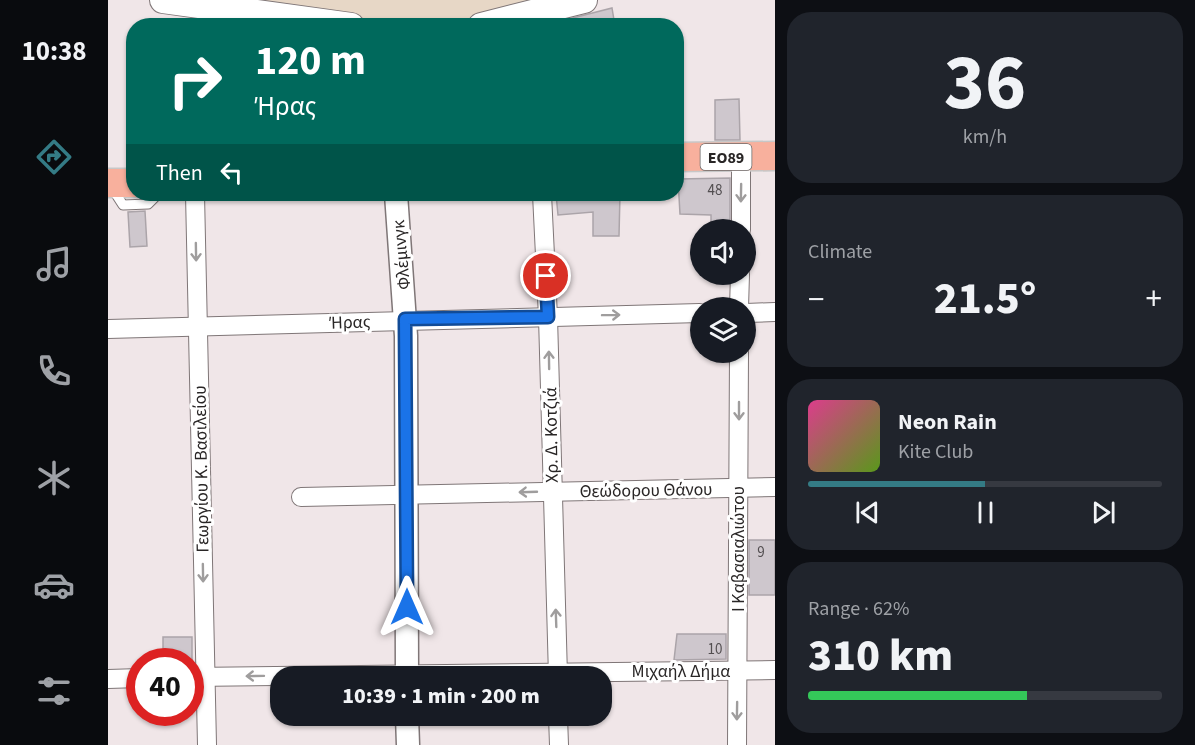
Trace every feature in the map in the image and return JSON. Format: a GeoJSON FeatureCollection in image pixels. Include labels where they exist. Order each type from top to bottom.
{"type":"FeatureCollection","features":[{"type":"Feature","properties":{"kind":"main road"},"geometry":{"type":"LineString","coordinates":[[163,0],[293,18]]}},
{"type":"Feature","properties":{"kind":"main road"},"geometry":{"type":"LineString","coordinates":[[513,18],[584,0]]}},
{"type":"Feature","properties":{"kind":"main road","name":"ΕΟ89"},"geometry":{"type":"LineString","coordinates":[[684,158],[775,156]]}},
{"type":"Feature","properties":{"kind":"main road"},"geometry":{"type":"LineString","coordinates":[[108,183],[126,183]]}},
{"type":"Feature","properties":{"kind":"street"},"geometry":{"type":"LineString","coordinates":[[741,156],[741,219]]}},
{"type":"Feature","properties":{"kind":"street","name":"Γεωργίου Κ. Βασιλείου"},"geometry":{"type":"LineString","coordinates":[[195,201],[198,328],[198,648]]}},
{"type":"Feature","properties":{"kind":"street","name":"Φλέμινγκ"},"geometry":{"type":"LineString","coordinates":[[397,201],[405,319],[407,666]]}},
{"type":"Feature","properties":{"kind":"street","name":"Χρ. Δ. Κοτζιά"},"geometry":{"type":"LineString","coordinates":[[542,201],[548,317],[558,666]]}},
{"type":"Feature","properties":{"kind":"street"},"geometry":{"type":"LineString","coordinates":[[756,313],[775,312]]}},
{"type":"Feature","properties":{"kind":"street","name":"Ήρας"},"geometry":{"type":"LineString","coordinates":[[108,329],[198,328],[405,319],[690,314]]}},
{"type":"Feature","properties":{"kind":"street","name":"Ι Καβασιαλιώτου"},"geometry":{"type":"LineString","coordinates":[[736,745],[739,363]]}},
{"type":"Feature","properties":{"kind":"street","name":"Θεώδορου Θάνου"},"geometry":{"type":"LineString","coordinates":[[301,497],[775,487]]}},
{"type":"Feature","properties":{"kind":"street","name":"Μιχαήλ Δήμα"},"geometry":{"type":"LineString","coordinates":[[612,673],[775,669]]}},
{"type":"Feature","properties":{"kind":"street","name":"Μιχαήλ Δήμα"},"geometry":{"type":"LineString","coordinates":[[204,677],[270,676]]}},
{"type":"Feature","properties":{"kind":"street"},"geometry":{"type":"LineString","coordinates":[[108,679],[126,678]]}},
{"type":"Feature","properties":{"kind":"street","name":"Γεωργίου Κ. Βασιλείου"},"geometry":{"type":"LineString","coordinates":[[204,722],[207,745]]}},
{"type":"Feature","properties":{"kind":"street"},"geometry":{"type":"LineString","coordinates":[[408,726],[408,745]]}},
{"type":"Feature","properties":{"kind":"street"},"geometry":{"type":"LineString","coordinates":[[558,726],[559,745]]}},
{"type":"Feature","properties":{"kind":"lane"},"geometry":{"type":"LineString","coordinates":[[108,183],[123,205],[148,204],[151,201]]}},
{"type":"Feature","properties":{"kind":"shaded area"},"geometry":{"type":"Polygon","coordinates":[[[223,0],[556,0],[480,18],[346,18],[223,0]]]}},
{"type":"Feature","properties":{"kind":"building"},"geometry":{"type":"Polygon","coordinates":[[[612,8],[614,18],[573,18],[612,8]]]}},
{"type":"Feature","properties":{"kind":"building"},"geometry":{"type":"Polygon","coordinates":[[[739,99],[740,140],[715,140],[715,100],[739,99]]]}},
{"type":"Feature","properties":{"kind":"building"},"geometry":{"type":"Polygon","coordinates":[[[730,178],[730,219],[711,219],[711,215],[680,214],[679,201],[684,201],[684,179],[730,178]]]}},
{"type":"Feature","properties":{"kind":"building"},"geometry":{"type":"Polygon","coordinates":[[[557,201],[620,201],[619,236],[593,236],[593,212],[558,215],[557,201]]]}},
{"type":"Feature","properties":{"kind":"building"},"geometry":{"type":"Polygon","coordinates":[[[145,211],[147,246],[130,247],[128,212],[145,211]]]}},
{"type":"Feature","properties":{"kind":"building"},"geometry":{"type":"Polygon","coordinates":[[[749,540],[775,540],[775,595],[749,595],[749,540]]]}},
{"type":"Feature","properties":{"kind":"building"},"geometry":{"type":"Polygon","coordinates":[[[677,634],[726,634],[726,659],[674,660],[677,634]]]}},
{"type":"Feature","properties":{"kind":"building"},"geometry":{"type":"Polygon","coordinates":[[[163,637],[192,637],[192,648],[163,648],[163,637]]]}},
{"type":"Feature","properties":{"kind":"route"},"geometry":{"type":"LineString","coordinates":[[407,607],[405,319],[548,317],[546,276]]}}]}
